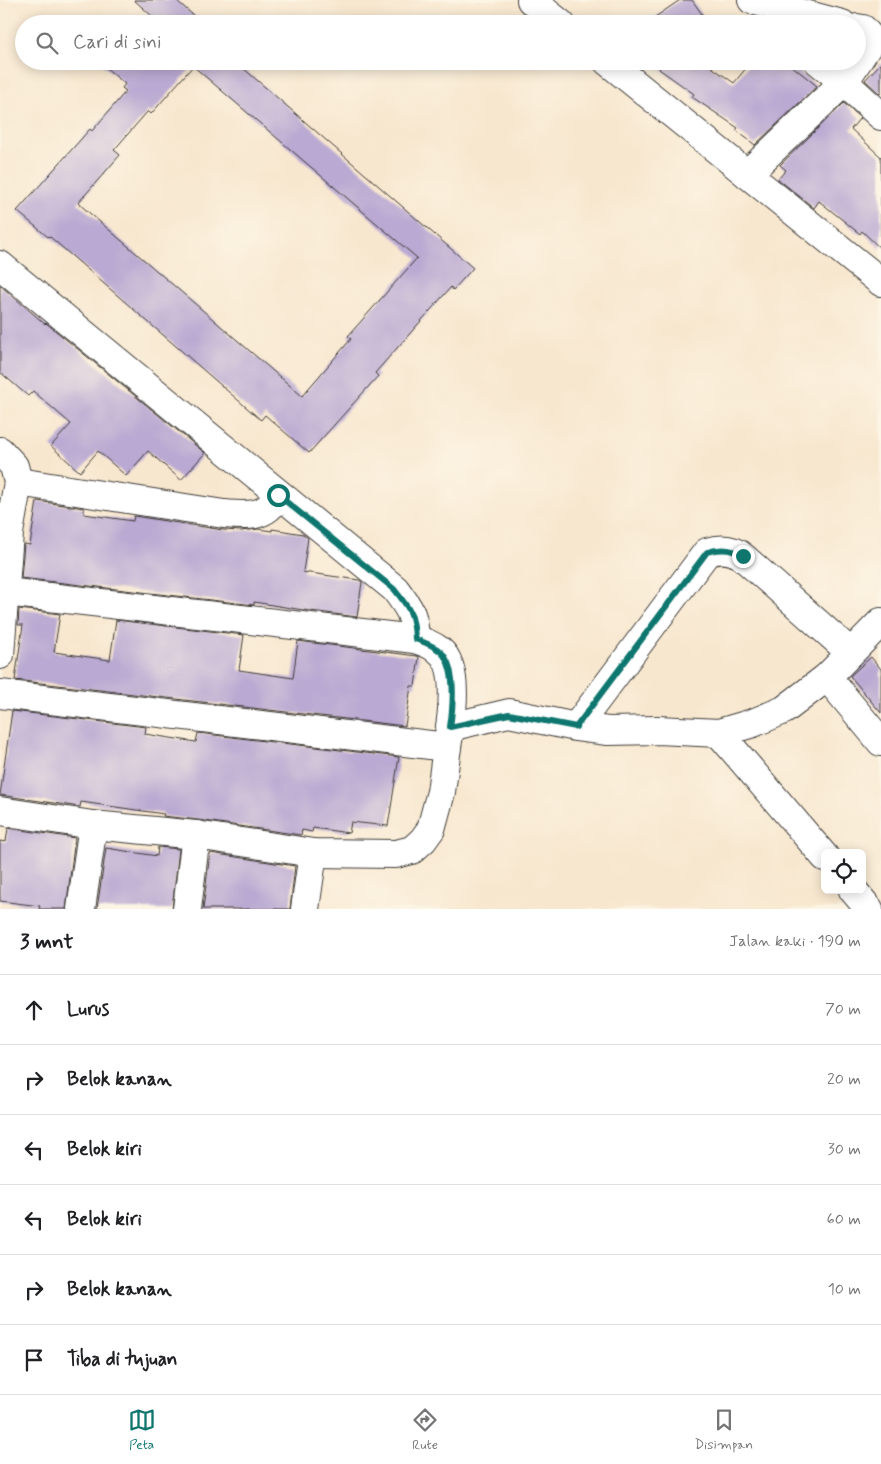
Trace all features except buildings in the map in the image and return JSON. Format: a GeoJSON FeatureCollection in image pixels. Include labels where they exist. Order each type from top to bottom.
{"type":"FeatureCollection","features":[{"type":"Feature","properties":{"kind":"street"},"geometry":{"type":"LineString","coordinates":[[531,0],[550,15]]}},
{"type":"Feature","properties":{"kind":"street"},"geometry":{"type":"LineString","coordinates":[[743,0],[761,15]]}},
{"type":"Feature","properties":{"kind":"street"},"geometry":{"type":"LineString","coordinates":[[752,0],[808,15]]}},
{"type":"Feature","properties":{"kind":"street"},"geometry":{"type":"LineString","coordinates":[[866,32],[870,40],[866,46]]}},
{"type":"Feature","properties":{"kind":"street"},"geometry":{"type":"LineString","coordinates":[[618,70],[881,282]]}},
{"type":"Feature","properties":{"kind":"street"},"geometry":{"type":"LineString","coordinates":[[829,70],[881,116]]}},
{"type":"Feature","properties":{"kind":"street"},"geometry":{"type":"LineString","coordinates":[[747,174],[844,82],[851,70]]}},
{"type":"Feature","properties":{"kind":"street"},"geometry":{"type":"LineString","coordinates":[[0,265],[394,589],[408,606],[414,621],[415,639]]}},
{"type":"Feature","properties":{"kind":"street"},"geometry":{"type":"LineString","coordinates":[[0,451],[14,466],[18,482],[5,533],[5,592],[1,645]]}},
{"type":"Feature","properties":{"kind":"street"},"geometry":{"type":"LineString","coordinates":[[18,482],[246,516],[262,512],[273,505],[278,495]]}},
{"type":"Feature","properties":{"kind":"street"},"geometry":{"type":"LineString","coordinates":[[576,727],[707,552],[717,549],[737,552],[743,556],[850,652]]}},
{"type":"Feature","properties":{"kind":"street"},"geometry":{"type":"LineString","coordinates":[[0,811],[93,825],[196,835],[313,853],[396,854],[412,850],[431,829],[442,792],[454,704],[448,664],[441,652],[415,639],[5,592]]}},
{"type":"Feature","properties":{"kind":"street"},"geometry":{"type":"LineString","coordinates":[[0,694],[449,737],[509,714],[608,731],[658,730],[719,733],[753,723],[784,710],[827,677],[881,622]]}},
{"type":"Feature","properties":{"kind":"street"},"geometry":{"type":"LineString","coordinates":[[827,677],[881,742]]}},
{"type":"Feature","properties":{"kind":"street"},"geometry":{"type":"LineString","coordinates":[[719,733],[821,852]]}},
{"type":"Feature","properties":{"kind":"street"},"geometry":{"type":"LineString","coordinates":[[81,909],[93,825]]}},
{"type":"Feature","properties":{"kind":"street"},"geometry":{"type":"LineString","coordinates":[[187,909],[196,835]]}},
{"type":"Feature","properties":{"kind":"street"},"geometry":{"type":"LineString","coordinates":[[305,909],[313,853]]}},
{"type":"Feature","properties":{"kind":"street"},"geometry":{"type":"LineString","coordinates":[[856,894],[869,909]]}},
{"type":"Feature","properties":{"kind":"route"},"geometry":{"type":"LineString","coordinates":[[278,495],[394,589],[408,606],[414,621],[415,639],[441,652],[448,664],[454,704],[450,727],[509,714],[576,727],[707,552],[726,549],[743,556]]}}]}
